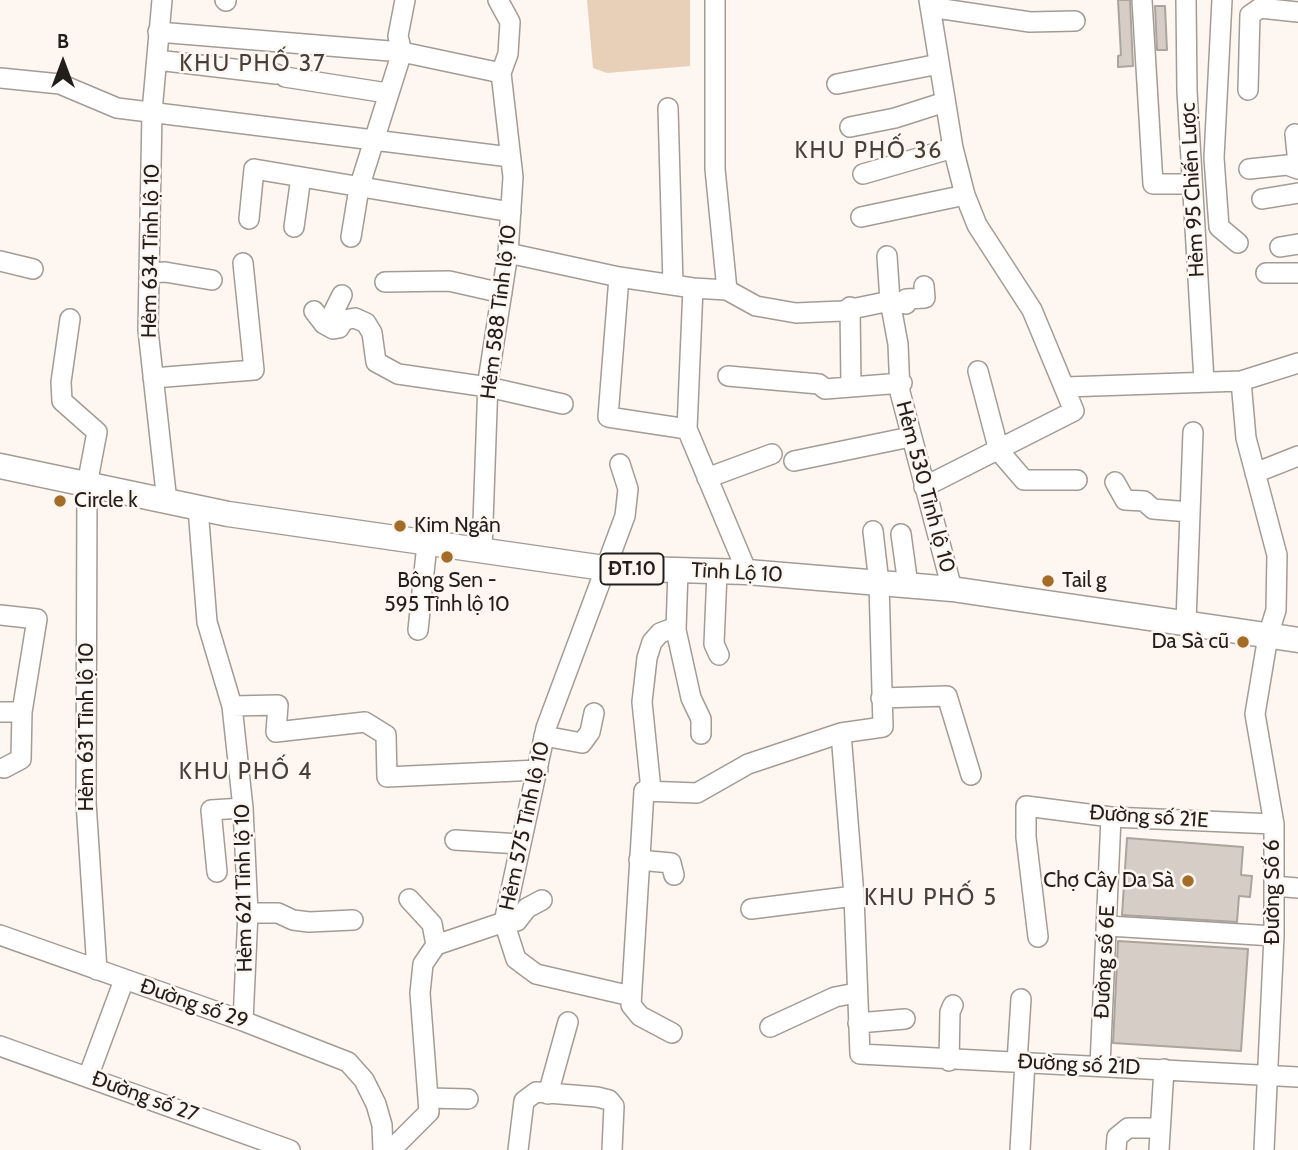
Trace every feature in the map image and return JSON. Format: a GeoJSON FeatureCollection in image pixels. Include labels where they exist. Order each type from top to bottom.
{"type":"FeatureCollection","features":[{"type":"Feature","properties":{"kind":"main road","name":"Tỉnh Lộ 10"},"geometry":{"type":"LineString","coordinates":[[0,466],[198,508],[427,544],[604,568],[747,572],[952,589],[1268,636]]}},
{"type":"Feature","properties":{"kind":"main road","name":"ĐT.10"},"geometry":{"type":"LineString","coordinates":[[1268,636],[1298,640]]}},
{"type":"Feature","properties":{"kind":"street","name":"Hẻm 634 Tỉnh lộ 10"},"geometry":{"type":"LineString","coordinates":[[162,0],[152,112],[148,330],[167,502]]}},
{"type":"Feature","properties":{"kind":"street"},"geometry":{"type":"LineString","coordinates":[[351,237],[359,188],[402,52],[398,36],[405,0]]}},
{"type":"Feature","properties":{"kind":"street","name":"Hẻm 588 Tỉnh lộ 10"},"geometry":{"type":"LineString","coordinates":[[482,551],[488,387],[508,253],[513,177],[501,73],[508,54],[510,22],[498,0]]}},
{"type":"Feature","properties":{"kind":"street"},"geometry":{"type":"LineString","coordinates":[[715,0],[715,169],[727,290]]}},
{"type":"Feature","properties":{"kind":"street"},"geometry":{"type":"LineString","coordinates":[[1142,0],[1153,184],[1192,184]]}},
{"type":"Feature","properties":{"kind":"street"},"geometry":{"type":"LineString","coordinates":[[1188,0],[1197,9],[1221,6],[1213,158],[1219,227],[1238,243]]}},
{"type":"Feature","properties":{"kind":"street","name":"Hẻm 95 Chiến Lược"},"geometry":{"type":"LineString","coordinates":[[1188,0],[1192,184],[1204,381]]}},
{"type":"Feature","properties":{"kind":"street"},"geometry":{"type":"LineString","coordinates":[[924,487],[999,451],[1019,436],[1073,413],[1066,387],[1032,310],[977,225],[965,195],[953,148],[929,3],[1030,22],[1075,21]]}},
{"type":"Feature","properties":{"kind":"street"},"geometry":{"type":"LineString","coordinates":[[1248,90],[1251,15],[1260,8],[1298,12]]}},
{"type":"Feature","properties":{"kind":"street"},"geometry":{"type":"LineString","coordinates":[[158,32],[402,52],[501,73]]}},
{"type":"Feature","properties":{"kind":"street"},"geometry":{"type":"LineString","coordinates":[[157,60],[387,93]]}},
{"type":"Feature","properties":{"kind":"street"},"geometry":{"type":"LineString","coordinates":[[837,85],[939,64]]}},
{"type":"Feature","properties":{"kind":"street"},"geometry":{"type":"LineString","coordinates":[[0,78],[60,85],[117,108],[510,157]]}},
{"type":"Feature","properties":{"kind":"street"},"geometry":{"type":"LineString","coordinates":[[850,127],[895,118],[945,102]]}},
{"type":"Feature","properties":{"kind":"street"},"geometry":{"type":"LineString","coordinates":[[668,108],[673,284]]}},
{"type":"Feature","properties":{"kind":"street"},"geometry":{"type":"LineString","coordinates":[[1295,134],[1298,163]]}},
{"type":"Feature","properties":{"kind":"street"},"geometry":{"type":"LineString","coordinates":[[863,174],[953,148]]}},
{"type":"Feature","properties":{"kind":"street"},"geometry":{"type":"LineString","coordinates":[[1249,169],[1287,165],[1298,169]]}},
{"type":"Feature","properties":{"kind":"street"},"geometry":{"type":"LineString","coordinates":[[248,219],[252,169],[511,212]]}},
{"type":"Feature","properties":{"kind":"street"},"geometry":{"type":"LineString","coordinates":[[294,227],[301,177]]}},
{"type":"Feature","properties":{"kind":"street"},"geometry":{"type":"LineString","coordinates":[[1262,199],[1298,193]]}},
{"type":"Feature","properties":{"kind":"street"},"geometry":{"type":"LineString","coordinates":[[861,217],[965,195]]}},
{"type":"Feature","properties":{"kind":"street"},"geometry":{"type":"LineString","coordinates":[[508,253],[619,276],[693,288],[727,290],[756,306],[796,313],[842,311],[850,307],[890,301],[906,304],[906,299],[925,298],[924,286]]}},
{"type":"Feature","properties":{"kind":"street","name":"Hẻm 530 Tỉnh lộ 10"},"geometry":{"type":"LineString","coordinates":[[887,256],[890,301],[902,383],[900,392],[952,589]]}},
{"type":"Feature","properties":{"kind":"street"},"geometry":{"type":"LineString","coordinates":[[0,261],[33,269]]}},
{"type":"Feature","properties":{"kind":"street"},"geometry":{"type":"LineString","coordinates":[[153,378],[254,370],[243,263]]}},
{"type":"Feature","properties":{"kind":"street"},"geometry":{"type":"LineString","coordinates":[[149,273],[165,272],[212,280]]}},
{"type":"Feature","properties":{"kind":"street"},"geometry":{"type":"LineString","coordinates":[[1266,273],[1298,273]]}},
{"type":"Feature","properties":{"kind":"street"},"geometry":{"type":"LineString","coordinates":[[619,276],[608,417],[687,429]]}},
{"type":"Feature","properties":{"kind":"street"},"geometry":{"type":"LineString","coordinates":[[385,282],[449,281],[502,293]]}},
{"type":"Feature","properties":{"kind":"street"},"geometry":{"type":"LineString","coordinates":[[693,288],[687,429],[747,572]]}},
{"type":"Feature","properties":{"kind":"street"},"geometry":{"type":"LineString","coordinates":[[333,329],[334,311],[342,295]]}},
{"type":"Feature","properties":{"kind":"street"},"geometry":{"type":"LineString","coordinates":[[850,307],[850,386]]}},
{"type":"Feature","properties":{"kind":"street"},"geometry":{"type":"LineString","coordinates":[[314,311],[324,324],[333,329],[339,328],[344,320],[355,318],[366,323],[372,333],[376,362],[398,374],[488,387],[563,404]]}},
{"type":"Feature","properties":{"kind":"street","name":"Hẻm 631 Tỉnh lộ 10"},"geometry":{"type":"LineString","coordinates":[[70,319],[61,382],[62,401],[97,432],[88,485],[86,802],[96,970]]}},
{"type":"Feature","properties":{"kind":"street"},"geometry":{"type":"LineString","coordinates":[[1066,387],[1241,381],[1298,363]]}},
{"type":"Feature","properties":{"kind":"street"},"geometry":{"type":"LineString","coordinates":[[978,371],[999,451],[1024,480],[1077,480]]}},
{"type":"Feature","properties":{"kind":"street"},"geometry":{"type":"LineString","coordinates":[[728,376],[819,384],[825,389],[902,383]]}},
{"type":"Feature","properties":{"kind":"street","name":"Đường Số 6"},"geometry":{"type":"LineString","coordinates":[[1241,381],[1245,438],[1277,555],[1276,610],[1268,636],[1255,714],[1274,824],[1274,936],[1264,1150]]}},
{"type":"Feature","properties":{"kind":"street"},"geometry":{"type":"LineString","coordinates":[[1186,622],[1193,432]]}},
{"type":"Feature","properties":{"kind":"street"},"geometry":{"type":"LineString","coordinates":[[794,461],[910,437]]}},
{"type":"Feature","properties":{"kind":"street"},"geometry":{"type":"LineString","coordinates":[[707,478],[772,454]]}},
{"type":"Feature","properties":{"kind":"street"},"geometry":{"type":"LineString","coordinates":[[1255,473],[1298,456]]}},
{"type":"Feature","properties":{"kind":"street","name":"Hẻm 575 Tỉnh lộ 10"},"geometry":{"type":"LineString","coordinates":[[436,945],[504,922],[544,736],[625,516],[628,489],[620,464]]}},
{"type":"Feature","properties":{"kind":"street"},"geometry":{"type":"LineString","coordinates":[[1115,482],[1125,500],[1144,501],[1153,509],[1190,512]]}},
{"type":"Feature","properties":{"kind":"street","name":"Hẻm 621 Tỉnh lộ 10"},"geometry":{"type":"LineString","coordinates":[[198,508],[207,622],[232,706],[243,808],[248,913],[243,1021]]}},
{"type":"Feature","properties":{"kind":"street"},"geometry":{"type":"LineString","coordinates":[[672,1033],[640,1016],[631,1005],[643,792],[651,790],[697,793],[748,764],[841,733],[883,727],[879,583],[873,531]]}},
{"type":"Feature","properties":{"kind":"street"},"geometry":{"type":"LineString","coordinates":[[901,534],[908,585]]}},
{"type":"Feature","properties":{"kind":"street"},"geometry":{"type":"LineString","coordinates":[[418,630],[427,544]]}},
{"type":"Feature","properties":{"kind":"street"},"geometry":{"type":"LineString","coordinates":[[678,570],[676,627],[691,698],[701,719],[701,734]]}},
{"type":"Feature","properties":{"kind":"street"},"geometry":{"type":"LineString","coordinates":[[717,572],[714,644],[719,655]]}},
{"type":"Feature","properties":{"kind":"street"},"geometry":{"type":"LineString","coordinates":[[0,615],[37,619],[22,712],[21,759],[1,770]]}},
{"type":"Feature","properties":{"kind":"street"},"geometry":{"type":"LineString","coordinates":[[651,790],[642,702],[647,658],[652,642],[660,633],[676,627]]}},
{"type":"Feature","properties":{"kind":"street"},"geometry":{"type":"LineString","coordinates":[[881,698],[947,696],[971,775]]}},
{"type":"Feature","properties":{"kind":"street"},"geometry":{"type":"LineString","coordinates":[[232,706],[278,705],[276,732],[365,722],[386,735],[387,777],[538,770]]}},
{"type":"Feature","properties":{"kind":"street"},"geometry":{"type":"LineString","coordinates":[[0,712],[22,712]]}},
{"type":"Feature","properties":{"kind":"street"},"geometry":{"type":"LineString","coordinates":[[544,736],[582,743],[590,732],[593,713]]}},
{"type":"Feature","properties":{"kind":"street"},"geometry":{"type":"LineString","coordinates":[[841,733],[854,896],[858,1023],[905,1019]]}},
{"type":"Feature","properties":{"kind":"street","name":"Đường số 21E"},"geometry":{"type":"LineString","coordinates":[[1038,937],[1030,884],[1026,806],[1111,817],[1274,824]]}},
{"type":"Feature","properties":{"kind":"street"},"geometry":{"type":"LineString","coordinates":[[217,872],[211,810],[243,808]]}},
{"type":"Feature","properties":{"kind":"street","name":"Đường số 6E"},"geometry":{"type":"LineString","coordinates":[[1100,1066],[1111,817]]}},
{"type":"Feature","properties":{"kind":"street"},"geometry":{"type":"LineString","coordinates":[[455,839],[520,844]]}},
{"type":"Feature","properties":{"kind":"street"},"geometry":{"type":"LineString","coordinates":[[639,860],[671,863],[674,875]]}},
{"type":"Feature","properties":{"kind":"street"},"geometry":{"type":"LineString","coordinates":[[1274,886],[1298,888]]}},
{"type":"Feature","properties":{"kind":"street"},"geometry":{"type":"LineString","coordinates":[[751,909],[854,896]]}},
{"type":"Feature","properties":{"kind":"street"},"geometry":{"type":"LineString","coordinates":[[391,1150],[429,1112],[420,993],[423,964],[436,945],[432,924],[409,899]]}},
{"type":"Feature","properties":{"kind":"street"},"geometry":{"type":"LineString","coordinates":[[542,900],[527,908],[517,921],[504,922],[516,959],[536,974],[631,996]]}},
{"type":"Feature","properties":{"kind":"street"},"geometry":{"type":"LineString","coordinates":[[248,913],[278,913],[292,920],[309,922],[353,920]]}},
{"type":"Feature","properties":{"kind":"street"},"geometry":{"type":"LineString","coordinates":[[1108,926],[1274,936]]}},
{"type":"Feature","properties":{"kind":"street","name":"Đường số 29"},"geometry":{"type":"LineString","coordinates":[[0,935],[243,1021],[348,1062],[372,1096],[382,1120],[383,1150]]}},
{"type":"Feature","properties":{"kind":"street"},"geometry":{"type":"LineString","coordinates":[[88,1077],[124,980]]}},
{"type":"Feature","properties":{"kind":"street"},"geometry":{"type":"LineString","coordinates":[[770,1027],[835,998],[856,993]]}},
{"type":"Feature","properties":{"kind":"street"},"geometry":{"type":"LineString","coordinates":[[1020,1150],[1021,999]]}},
{"type":"Feature","properties":{"kind":"street"},"geometry":{"type":"LineString","coordinates":[[949,1061],[950,1012],[953,1005]]}},
{"type":"Feature","properties":{"kind":"street"},"geometry":{"type":"LineString","coordinates":[[548,1094],[568,1023]]}},
{"type":"Feature","properties":{"kind":"street","name":"Đường số 21D"},"geometry":{"type":"LineString","coordinates":[[858,1023],[860,1054],[949,1061],[1021,1062],[1298,1077]]}},
{"type":"Feature","properties":{"kind":"street","name":"Đường số 27"},"geometry":{"type":"LineString","coordinates":[[0,1046],[88,1077],[255,1143],[290,1150]]}},
{"type":"Feature","properties":{"kind":"street"},"geometry":{"type":"LineString","coordinates":[[1159,1150],[1164,1069]]}},
{"type":"Feature","properties":{"kind":"street"},"geometry":{"type":"LineString","coordinates":[[518,1150],[524,1101],[532,1093],[609,1100],[614,1106],[612,1150]]}},
{"type":"Feature","properties":{"kind":"street"},"geometry":{"type":"LineString","coordinates":[[429,1098],[468,1099]]}},
{"type":"Feature","properties":{"kind":"street"},"geometry":{"type":"LineString","coordinates":[[1116,1150],[1117,1137],[1128,1128],[1160,1128]]}},
{"type":"Feature","properties":{"kind":"shaded area"},"geometry":{"type":"Polygon","coordinates":[[[587,0],[690,0],[690,66],[607,73],[593,68],[587,0]]]}},
{"type":"Feature","properties":{"kind":"building"},"geometry":{"type":"Polygon","coordinates":[[[1118,0],[1130,0],[1133,66],[1118,67],[1118,56],[1121,55],[1118,0]]]}},
{"type":"Feature","properties":{"kind":"building"},"geometry":{"type":"Polygon","coordinates":[[[1155,6],[1165,6],[1167,50],[1157,50],[1155,6]]]}},
{"type":"Feature","properties":{"kind":"building","name":"Chợ Cây Da Sà"},"geometry":{"type":"Polygon","coordinates":[[[1127,838],[1243,847],[1241,875],[1252,876],[1250,897],[1239,896],[1237,922],[1122,915],[1127,838]]]}},
{"type":"Feature","properties":{"kind":"building"},"geometry":{"type":"Polygon","coordinates":[[[1118,941],[1248,949],[1241,1051],[1113,1043],[1118,941]]]}},
{"type":"Feature","properties":{"kind":"place","name":"Circle k"},"geometry":{"type":"Point","coordinates":[60,501]}},
{"type":"Feature","properties":{"kind":"place","name":"Kim Ngân"},"geometry":{"type":"Point","coordinates":[400,526]}},
{"type":"Feature","properties":{"kind":"place","name":"Bông Sen - 595 Tỉnh lộ 10"},"geometry":{"type":"Point","coordinates":[447,557]}},
{"type":"Feature","properties":{"kind":"place","name":"Tail g"},"geometry":{"type":"Point","coordinates":[1048,581]}},
{"type":"Feature","properties":{"kind":"place","name":"Da Sà cũ"},"geometry":{"type":"Point","coordinates":[1243,642]}},
{"type":"Feature","properties":{"kind":"place","name":"Chợ Cây Da Sà"},"geometry":{"type":"Point","coordinates":[1188,881]}},
{"type":"Feature","properties":{"kind":"district","name":"KHU PHỐ 37"},"geometry":{"type":"Point","coordinates":[253,64]}},
{"type":"Feature","properties":{"kind":"district","name":"KHU PHỐ 36"},"geometry":{"type":"Point","coordinates":[869,151]}},
{"type":"Feature","properties":{"kind":"district","name":"KHU PHỐ 4"},"geometry":{"type":"Point","coordinates":[246,772]}},
{"type":"Feature","properties":{"kind":"district","name":"KHU PHỐ 5"},"geometry":{"type":"Point","coordinates":[931,898]}}]}
